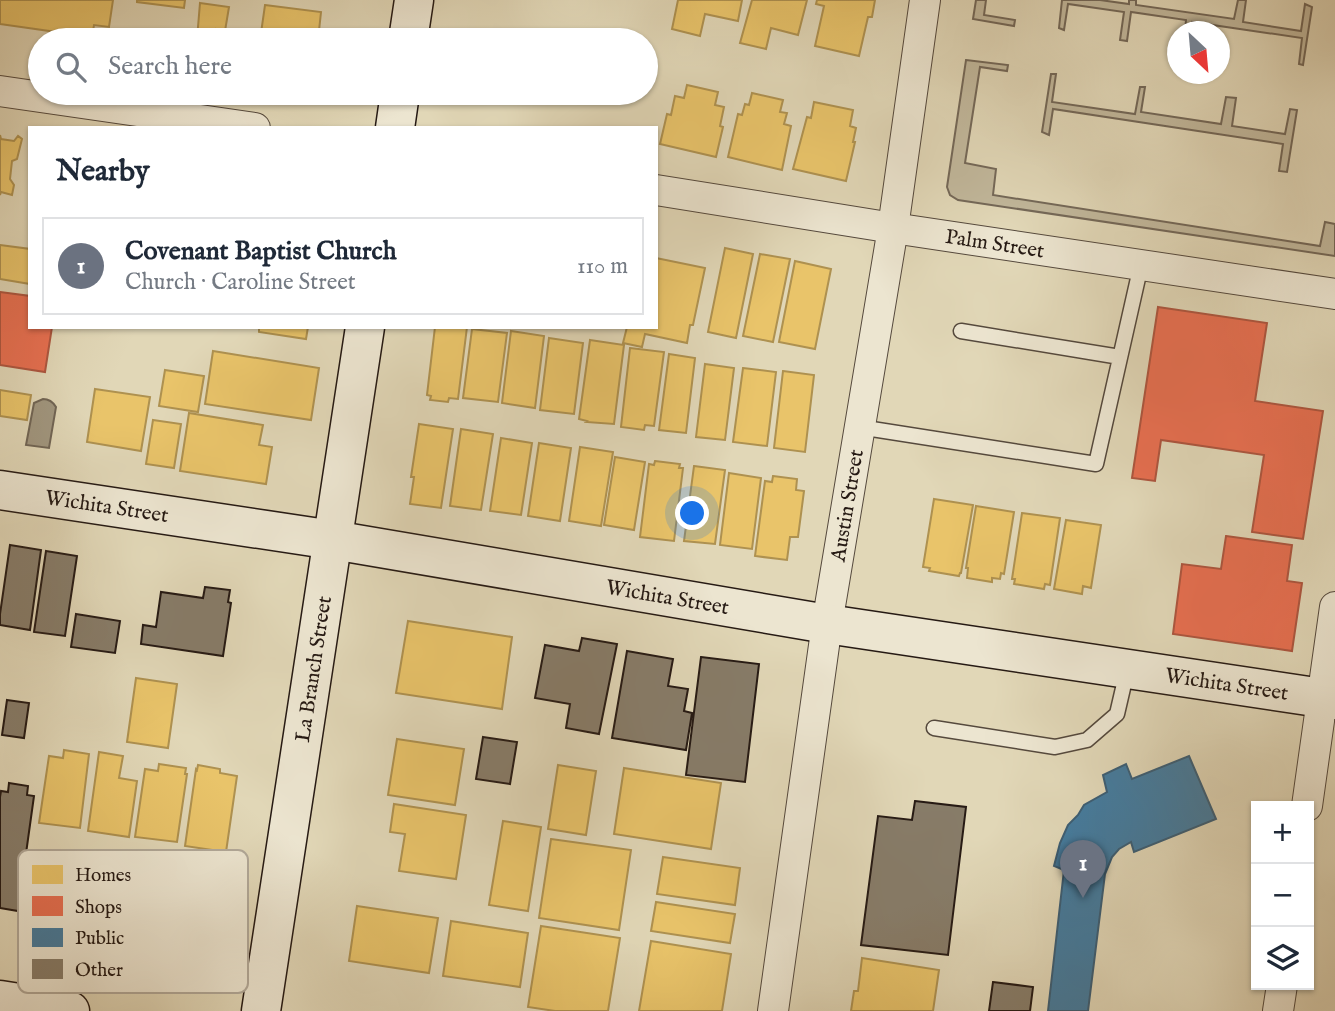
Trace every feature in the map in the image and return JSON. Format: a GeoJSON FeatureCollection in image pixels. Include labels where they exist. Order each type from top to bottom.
{"type":"FeatureCollection","features":[{"type":"Feature","properties":{"kind":"street"},"geometry":{"type":"LineString","coordinates":[[410,28],[414,0]]}},
{"type":"Feature","properties":{"kind":"street","name":"Austin Street"},"geometry":{"type":"LineString","coordinates":[[773,1011],[827,624],[893,228],[925,0]]}},
{"type":"Feature","properties":{"kind":"street"},"geometry":{"type":"LineString","coordinates":[[0,91],[28,95]]}},
{"type":"Feature","properties":{"kind":"street"},"geometry":{"type":"LineString","coordinates":[[96,105],[241,126]]}},
{"type":"Feature","properties":{"kind":"street"},"geometry":{"type":"LineString","coordinates":[[395,126],[398,105]]}},
{"type":"Feature","properties":{"kind":"street","name":"Palm Street"},"geometry":{"type":"LineString","coordinates":[[658,190],[1335,294]]}},
{"type":"Feature","properties":{"kind":"street","name":"La Branch Street"},"geometry":{"type":"LineString","coordinates":[[261,1011],[365,329]]}},
{"type":"Feature","properties":{"kind":"street","name":"Wichita Street"},"geometry":{"type":"LineString","coordinates":[[0,490],[333,540],[827,624],[1329,699]]}},
{"type":"Feature","properties":{"kind":"street"},"geometry":{"type":"LineString","coordinates":[[1308,801],[1329,699],[1335,607]]}},
{"type":"Feature","properties":{"kind":"street"},"geometry":{"type":"LineString","coordinates":[[1278,1011],[1281,990]]}},
{"type":"Feature","properties":{"kind":"street"},"geometry":{"type":"LineString","coordinates":[[0,1000],[69,1011]]}},
{"type":"Feature","properties":{"kind":"lane"},"geometry":{"type":"LineString","coordinates":[[859,427],[1096,464],[1141,265]]}},
{"type":"Feature","properties":{"kind":"lane"},"geometry":{"type":"LineString","coordinates":[[961,331],[1120,357]]}},
{"type":"Feature","properties":{"kind":"lane"},"geometry":{"type":"LineString","coordinates":[[934,728],[1055,747],[1087,740],[1116,714],[1128,669]]}},
{"type":"Feature","properties":{"kind":"shaded area"},"geometry":{"type":"Polygon","coordinates":[[[976,0],[986,0],[984,15],[1015,20],[1014,26],[973,19],[976,0]]]}},
{"type":"Feature","properties":{"kind":"shaded area"},"geometry":{"type":"Polygon","coordinates":[[[1062,0],[1100,0],[1129,4],[1129,0],[1136,0],[1136,5],[1234,19],[1238,0],[1246,0],[1243,22],[1301,31],[1305,4],[1312,7],[1303,65],[1299,64],[1302,38],[1230,28],[1230,21],[1186,21],[1131,12],[1127,41],[1120,40],[1124,12],[1068,4],[1064,30],[1059,28],[1062,0]]]}},
{"type":"Feature","properties":{"kind":"shaded area"},"geometry":{"type":"Polygon","coordinates":[[[966,60],[1008,65],[1007,71],[980,67],[965,163],[996,169],[993,195],[1320,246],[1325,222],[1335,224],[1335,256],[958,200],[950,195],[947,187],[966,60]]]}},
{"type":"Feature","properties":{"kind":"shaded area"},"geometry":{"type":"Polygon","coordinates":[[[1051,74],[1056,74],[1052,102],[1135,114],[1140,87],[1145,87],[1141,112],[1221,124],[1226,97],[1236,98],[1232,126],[1285,134],[1290,109],[1297,110],[1287,172],[1279,171],[1283,144],[1053,109],[1049,135],[1042,132],[1051,74]]]}},
{"type":"Feature","properties":{"kind":"shaded area"},"geometry":{"type":"Polygon","coordinates":[[[43,399],[56,407],[49,448],[26,445],[34,403],[43,399]]]}},
{"type":"Feature","properties":{"kind":"building: Homes"},"geometry":{"type":"Polygon","coordinates":[[[0,0],[113,0],[109,27],[94,25],[94,28],[28,28],[0,24],[0,0]]]}},
{"type":"Feature","properties":{"kind":"building: Homes"},"geometry":{"type":"Polygon","coordinates":[[[137,0],[185,0],[184,8],[137,0]]]}},
{"type":"Feature","properties":{"kind":"building: Homes"},"geometry":{"type":"Polygon","coordinates":[[[678,0],[742,0],[738,21],[705,14],[700,36],[672,29],[678,0]]]}},
{"type":"Feature","properties":{"kind":"building: Homes"},"geometry":{"type":"Polygon","coordinates":[[[752,0],[807,0],[798,35],[771,28],[766,49],[740,43],[752,0]]]}},
{"type":"Feature","properties":{"kind":"building: Homes"},"geometry":{"type":"Polygon","coordinates":[[[817,0],[875,0],[859,56],[815,46],[824,6],[816,4],[817,0]]]}},
{"type":"Feature","properties":{"kind":"building: Homes"},"geometry":{"type":"Polygon","coordinates":[[[200,3],[229,7],[226,28],[198,28],[200,3]]]}},
{"type":"Feature","properties":{"kind":"building: Homes"},"geometry":{"type":"Polygon","coordinates":[[[265,5],[321,12],[319,28],[262,28],[265,5]]]}},
{"type":"Feature","properties":{"kind":"building: Homes"},"geometry":{"type":"Polygon","coordinates":[[[687,85],[718,92],[715,105],[724,107],[720,126],[723,127],[716,157],[660,144],[667,114],[671,115],[675,96],[684,98],[687,85]]]}},
{"type":"Feature","properties":{"kind":"building: Homes"},"geometry":{"type":"Polygon","coordinates":[[[752,93],[783,100],[780,112],[787,113],[784,124],[791,126],[782,170],[728,157],[738,114],[742,115],[745,104],[749,105],[752,93]]]}},
{"type":"Feature","properties":{"kind":"building: Homes"},"geometry":{"type":"Polygon","coordinates":[[[814,102],[853,110],[850,126],[856,128],[855,142],[846,181],[793,169],[807,117],[811,118],[814,102]]]}},
{"type":"Feature","properties":{"kind":"building: Homes"},"geometry":{"type":"Polygon","coordinates":[[[0,135],[1,139],[14,141],[18,136],[22,139],[17,159],[12,161],[12,195],[1,192],[0,195],[0,135]]]}},
{"type":"Feature","properties":{"kind":"building: Homes"},"geometry":{"type":"Polygon","coordinates":[[[0,245],[28,249],[28,284],[0,279],[0,245]]]}},
{"type":"Feature","properties":{"kind":"building: Homes"},"geometry":{"type":"Polygon","coordinates":[[[725,248],[753,254],[736,338],[708,332],[725,248]]]}},
{"type":"Feature","properties":{"kind":"building: Homes"},"geometry":{"type":"Polygon","coordinates":[[[760,254],[790,259],[773,342],[743,336],[760,254]]]}},
{"type":"Feature","properties":{"kind":"building: Homes"},"geometry":{"type":"Polygon","coordinates":[[[658,258],[705,268],[687,343],[645,334],[642,347],[623,343],[626,329],[658,329],[658,258]]]}},
{"type":"Feature","properties":{"kind":"building: Homes"},"geometry":{"type":"Polygon","coordinates":[[[795,261],[831,269],[815,349],[779,342],[795,261]]]}},
{"type":"Feature","properties":{"kind":"building: Homes"},"geometry":{"type":"Polygon","coordinates":[[[259,329],[308,329],[306,339],[259,332],[259,329]]]}},
{"type":"Feature","properties":{"kind":"building: Homes"},"geometry":{"type":"Polygon","coordinates":[[[435,329],[467,329],[458,399],[449,398],[448,402],[430,400],[431,396],[427,395],[435,329]]]}},
{"type":"Feature","properties":{"kind":"building: Homes"},"geometry":{"type":"Polygon","coordinates":[[[472,329],[507,333],[498,402],[463,398],[472,329]]]}},
{"type":"Feature","properties":{"kind":"building: Homes"},"geometry":{"type":"Polygon","coordinates":[[[511,331],[544,336],[535,408],[502,403],[511,331]]]}},
{"type":"Feature","properties":{"kind":"building: Homes"},"geometry":{"type":"Polygon","coordinates":[[[549,338],[583,343],[574,414],[540,410],[549,338]]]}},
{"type":"Feature","properties":{"kind":"building: Homes"},"geometry":{"type":"Polygon","coordinates":[[[590,340],[624,345],[614,424],[579,419],[590,340]]]}},
{"type":"Feature","properties":{"kind":"building: Homes"},"geometry":{"type":"Polygon","coordinates":[[[630,348],[664,352],[654,426],[645,425],[644,430],[621,427],[630,348]]]}},
{"type":"Feature","properties":{"kind":"building: Homes"},"geometry":{"type":"Polygon","coordinates":[[[213,351],[319,368],[311,420],[205,404],[213,351]]]}},
{"type":"Feature","properties":{"kind":"building: Homes"},"geometry":{"type":"Polygon","coordinates":[[[669,354],[695,358],[686,433],[659,430],[669,354]]]}},
{"type":"Feature","properties":{"kind":"building: Homes"},"geometry":{"type":"Polygon","coordinates":[[[705,364],[734,368],[725,440],[696,437],[705,364]]]}},
{"type":"Feature","properties":{"kind":"building: Homes"},"geometry":{"type":"Polygon","coordinates":[[[743,368],[776,372],[767,446],[733,442],[743,368]]]}},
{"type":"Feature","properties":{"kind":"building: Homes"},"geometry":{"type":"Polygon","coordinates":[[[165,370],[204,376],[198,412],[159,406],[165,370]]]}},
{"type":"Feature","properties":{"kind":"building: Homes"},"geometry":{"type":"Polygon","coordinates":[[[783,371],[814,375],[805,452],[774,448],[783,371]]]}},
{"type":"Feature","properties":{"kind":"building: Homes"},"geometry":{"type":"Polygon","coordinates":[[[95,389],[150,397],[141,451],[87,442],[95,389]]]}},
{"type":"Feature","properties":{"kind":"building: Homes"},"geometry":{"type":"Polygon","coordinates":[[[0,390],[31,395],[27,420],[0,416],[0,390]]]}},
{"type":"Feature","properties":{"kind":"building: Homes"},"geometry":{"type":"Polygon","coordinates":[[[189,413],[263,425],[259,445],[272,447],[266,484],[180,471],[189,413]]]}},
{"type":"Feature","properties":{"kind":"building: Homes"},"geometry":{"type":"Polygon","coordinates":[[[153,420],[181,424],[174,468],[146,464],[153,420]]]}},
{"type":"Feature","properties":{"kind":"building: Homes"},"geometry":{"type":"Polygon","coordinates":[[[419,424],[453,429],[441,508],[410,504],[419,424]]]}},
{"type":"Feature","properties":{"kind":"building: Homes"},"geometry":{"type":"Polygon","coordinates":[[[461,429],[493,434],[481,510],[450,506],[461,429]]]}},
{"type":"Feature","properties":{"kind":"building: Homes"},"geometry":{"type":"Polygon","coordinates":[[[501,438],[532,443],[521,515],[490,511],[501,438]]]}},
{"type":"Feature","properties":{"kind":"building: Homes"},"geometry":{"type":"Polygon","coordinates":[[[539,443],[571,448],[560,521],[528,516],[539,443]]]}},
{"type":"Feature","properties":{"kind":"building: Homes"},"geometry":{"type":"Polygon","coordinates":[[[580,447],[613,452],[601,526],[569,521],[580,447]]]}},
{"type":"Feature","properties":{"kind":"building: Homes"},"geometry":{"type":"Polygon","coordinates":[[[615,457],[645,462],[634,530],[604,525],[615,457]]]}},
{"type":"Feature","properties":{"kind":"building: Homes"},"geometry":{"type":"Polygon","coordinates":[[[655,461],[680,464],[679,468],[683,468],[674,541],[640,537],[649,464],[654,465],[655,461]]]}},
{"type":"Feature","properties":{"kind":"building: Homes"},"geometry":{"type":"Polygon","coordinates":[[[694,466],[725,470],[715,544],[684,541],[694,466]]]}},
{"type":"Feature","properties":{"kind":"building: Homes"},"geometry":{"type":"Polygon","coordinates":[[[729,473],[761,478],[752,549],[720,545],[729,473]]]}},
{"type":"Feature","properties":{"kind":"building: Homes"},"geometry":{"type":"Polygon","coordinates":[[[773,476],[797,479],[796,490],[804,491],[798,537],[790,537],[787,560],[755,556],[765,481],[772,482],[773,476]]]}},
{"type":"Feature","properties":{"kind":"building: Homes"},"geometry":{"type":"Polygon","coordinates":[[[934,499],[973,505],[959,576],[929,571],[930,568],[923,567],[934,499]]]}},
{"type":"Feature","properties":{"kind":"building: Homes"},"geometry":{"type":"Polygon","coordinates":[[[976,506],[1014,512],[1004,574],[1001,573],[1000,579],[992,578],[992,582],[967,578],[966,568],[976,506]]]}},
{"type":"Feature","properties":{"kind":"building: Homes"},"geometry":{"type":"Polygon","coordinates":[[[1022,513],[1060,518],[1050,585],[1045,584],[1044,589],[1014,584],[1015,579],[1012,579],[1022,513]]]}},
{"type":"Feature","properties":{"kind":"building: Homes"},"geometry":{"type":"Polygon","coordinates":[[[1066,520],[1101,525],[1091,588],[1083,586],[1082,594],[1054,589],[1066,520]]]}},
{"type":"Feature","properties":{"kind":"building: Homes"},"geometry":{"type":"Polygon","coordinates":[[[408,621],[512,637],[502,709],[396,693],[408,621]]]}},
{"type":"Feature","properties":{"kind":"building: Homes"},"geometry":{"type":"Polygon","coordinates":[[[136,678],[177,684],[168,748],[127,742],[136,678]]]}},
{"type":"Feature","properties":{"kind":"building: Homes"},"geometry":{"type":"Polygon","coordinates":[[[397,739],[464,749],[455,805],[388,795],[397,739]]]}},
{"type":"Feature","properties":{"kind":"building: Homes"},"geometry":{"type":"Polygon","coordinates":[[[64,750],[89,754],[80,828],[39,823],[49,756],[63,758],[64,750]]]}},
{"type":"Feature","properties":{"kind":"building: Homes"},"geometry":{"type":"Polygon","coordinates":[[[99,752],[123,756],[119,778],[137,781],[129,837],[88,831],[99,752]]]}},
{"type":"Feature","properties":{"kind":"building: Homes"},"geometry":{"type":"Polygon","coordinates":[[[159,764],[186,768],[177,842],[135,837],[145,769],[158,771],[159,764]]]}},
{"type":"Feature","properties":{"kind":"building: Homes"},"geometry":{"type":"Polygon","coordinates":[[[198,765],[220,769],[220,773],[237,776],[226,850],[185,846],[198,765]]]}},
{"type":"Feature","properties":{"kind":"building: Homes"},"geometry":{"type":"Polygon","coordinates":[[[558,765],[596,771],[586,835],[548,829],[558,765]]]}},
{"type":"Feature","properties":{"kind":"building: Homes"},"geometry":{"type":"Polygon","coordinates":[[[624,768],[721,783],[711,849],[614,834],[624,768]]]}},
{"type":"Feature","properties":{"kind":"building: Homes"},"geometry":{"type":"Polygon","coordinates":[[[394,804],[466,815],[456,879],[399,871],[405,834],[390,832],[394,804]]]}},
{"type":"Feature","properties":{"kind":"building: Homes"},"geometry":{"type":"Polygon","coordinates":[[[503,821],[541,827],[528,911],[489,905],[503,821]]]}},
{"type":"Feature","properties":{"kind":"building: Homes"},"geometry":{"type":"Polygon","coordinates":[[[551,839],[631,850],[619,930],[539,918],[551,839]]]}},
{"type":"Feature","properties":{"kind":"building: Homes"},"geometry":{"type":"Polygon","coordinates":[[[663,857],[740,868],[735,905],[657,894],[663,857]]]}},
{"type":"Feature","properties":{"kind":"building: Homes"},"geometry":{"type":"Polygon","coordinates":[[[656,902],[735,914],[730,943],[651,931],[656,902]]]}},
{"type":"Feature","properties":{"kind":"building: Homes"},"geometry":{"type":"Polygon","coordinates":[[[357,906],[438,918],[429,973],[349,961],[357,906]]]}},
{"type":"Feature","properties":{"kind":"building: Homes"},"geometry":{"type":"Polygon","coordinates":[[[451,921],[528,933],[520,987],[443,976],[451,921]]]}},
{"type":"Feature","properties":{"kind":"building: Homes"},"geometry":{"type":"Polygon","coordinates":[[[541,926],[620,938],[608,1011],[555,1011],[528,1007],[541,926]]]}},
{"type":"Feature","properties":{"kind":"building: Homes"},"geometry":{"type":"Polygon","coordinates":[[[651,941],[731,954],[722,1011],[639,1011],[651,941]]]}},
{"type":"Feature","properties":{"kind":"building: Homes"},"geometry":{"type":"Polygon","coordinates":[[[862,958],[939,970],[933,1011],[851,1011],[854,991],[858,991],[862,958]]]}},
{"type":"Feature","properties":{"kind":"building: Shops"},"geometry":{"type":"Polygon","coordinates":[[[0,292],[28,296],[28,329],[52,329],[45,372],[0,365],[0,292]]]}},
{"type":"Feature","properties":{"kind":"building: Shops"},"geometry":{"type":"Polygon","coordinates":[[[1158,307],[1267,323],[1255,401],[1323,411],[1303,539],[1252,532],[1264,455],[1161,440],[1155,481],[1132,478],[1158,307]]]}},
{"type":"Feature","properties":{"kind":"building: Shops"},"geometry":{"type":"Polygon","coordinates":[[[1226,536],[1292,545],[1287,581],[1302,583],[1292,651],[1173,634],[1182,564],[1221,569],[1226,536]]]}},
{"type":"Feature","properties":{"kind":"building: Public"},"geometry":{"type":"Polygon","coordinates":[[[1189,756],[1216,819],[1134,852],[1131,842],[1112,857],[1105,874],[1088,1011],[1048,1011],[1064,870],[1054,866],[1068,825],[1084,805],[1107,792],[1103,775],[1126,764],[1132,779],[1189,756]]]}},
{"type":"Feature","properties":{"kind":"building: Other"},"geometry":{"type":"Polygon","coordinates":[[[10,545],[41,550],[30,630],[0,625],[10,545]]]}},
{"type":"Feature","properties":{"kind":"building: Other"},"geometry":{"type":"Polygon","coordinates":[[[46,551],[77,556],[65,636],[34,632],[46,551]]]}},
{"type":"Feature","properties":{"kind":"building: Other"},"geometry":{"type":"Polygon","coordinates":[[[205,587],[230,590],[228,602],[231,603],[223,656],[141,644],[143,625],[156,627],[161,592],[203,598],[205,587]]]}},
{"type":"Feature","properties":{"kind":"building: Other"},"geometry":{"type":"Polygon","coordinates":[[[76,614],[120,621],[115,653],[71,647],[76,614]]]}},
{"type":"Feature","properties":{"kind":"building: Other"},"geometry":{"type":"Polygon","coordinates":[[[582,638],[617,644],[599,734],[566,728],[570,704],[535,698],[545,645],[579,651],[582,638]]]}},
{"type":"Feature","properties":{"kind":"building: Other"},"geometry":{"type":"Polygon","coordinates":[[[627,651],[673,659],[668,686],[688,689],[684,711],[692,713],[686,750],[612,738],[627,651]]]}},
{"type":"Feature","properties":{"kind":"building: Other"},"geometry":{"type":"Polygon","coordinates":[[[701,657],[759,664],[745,782],[686,775],[701,657]]]}},
{"type":"Feature","properties":{"kind":"building: Other"},"geometry":{"type":"Polygon","coordinates":[[[7,700],[29,703],[24,738],[2,735],[7,700]]]}},
{"type":"Feature","properties":{"kind":"building: Other"},"geometry":{"type":"Polygon","coordinates":[[[483,737],[517,742],[510,784],[476,779],[483,737]]]}},
{"type":"Feature","properties":{"kind":"building: Other"},"geometry":{"type":"Polygon","coordinates":[[[9,783],[28,786],[27,795],[34,796],[26,850],[18,850],[18,911],[0,908],[0,797],[1,791],[8,792],[9,783]]]}},
{"type":"Feature","properties":{"kind":"building: Other"},"geometry":{"type":"Polygon","coordinates":[[[915,801],[966,807],[948,955],[861,945],[878,816],[912,820],[915,801]]]}},
{"type":"Feature","properties":{"kind":"building: Other"},"geometry":{"type":"Polygon","coordinates":[[[993,982],[1033,987],[1030,1011],[989,1011],[993,982]]]}},
{"type":"Feature","properties":{"kind":"place","name":"Covenant Baptist Church"},"geometry":{"type":"Point","coordinates":[1083,898]}}]}
